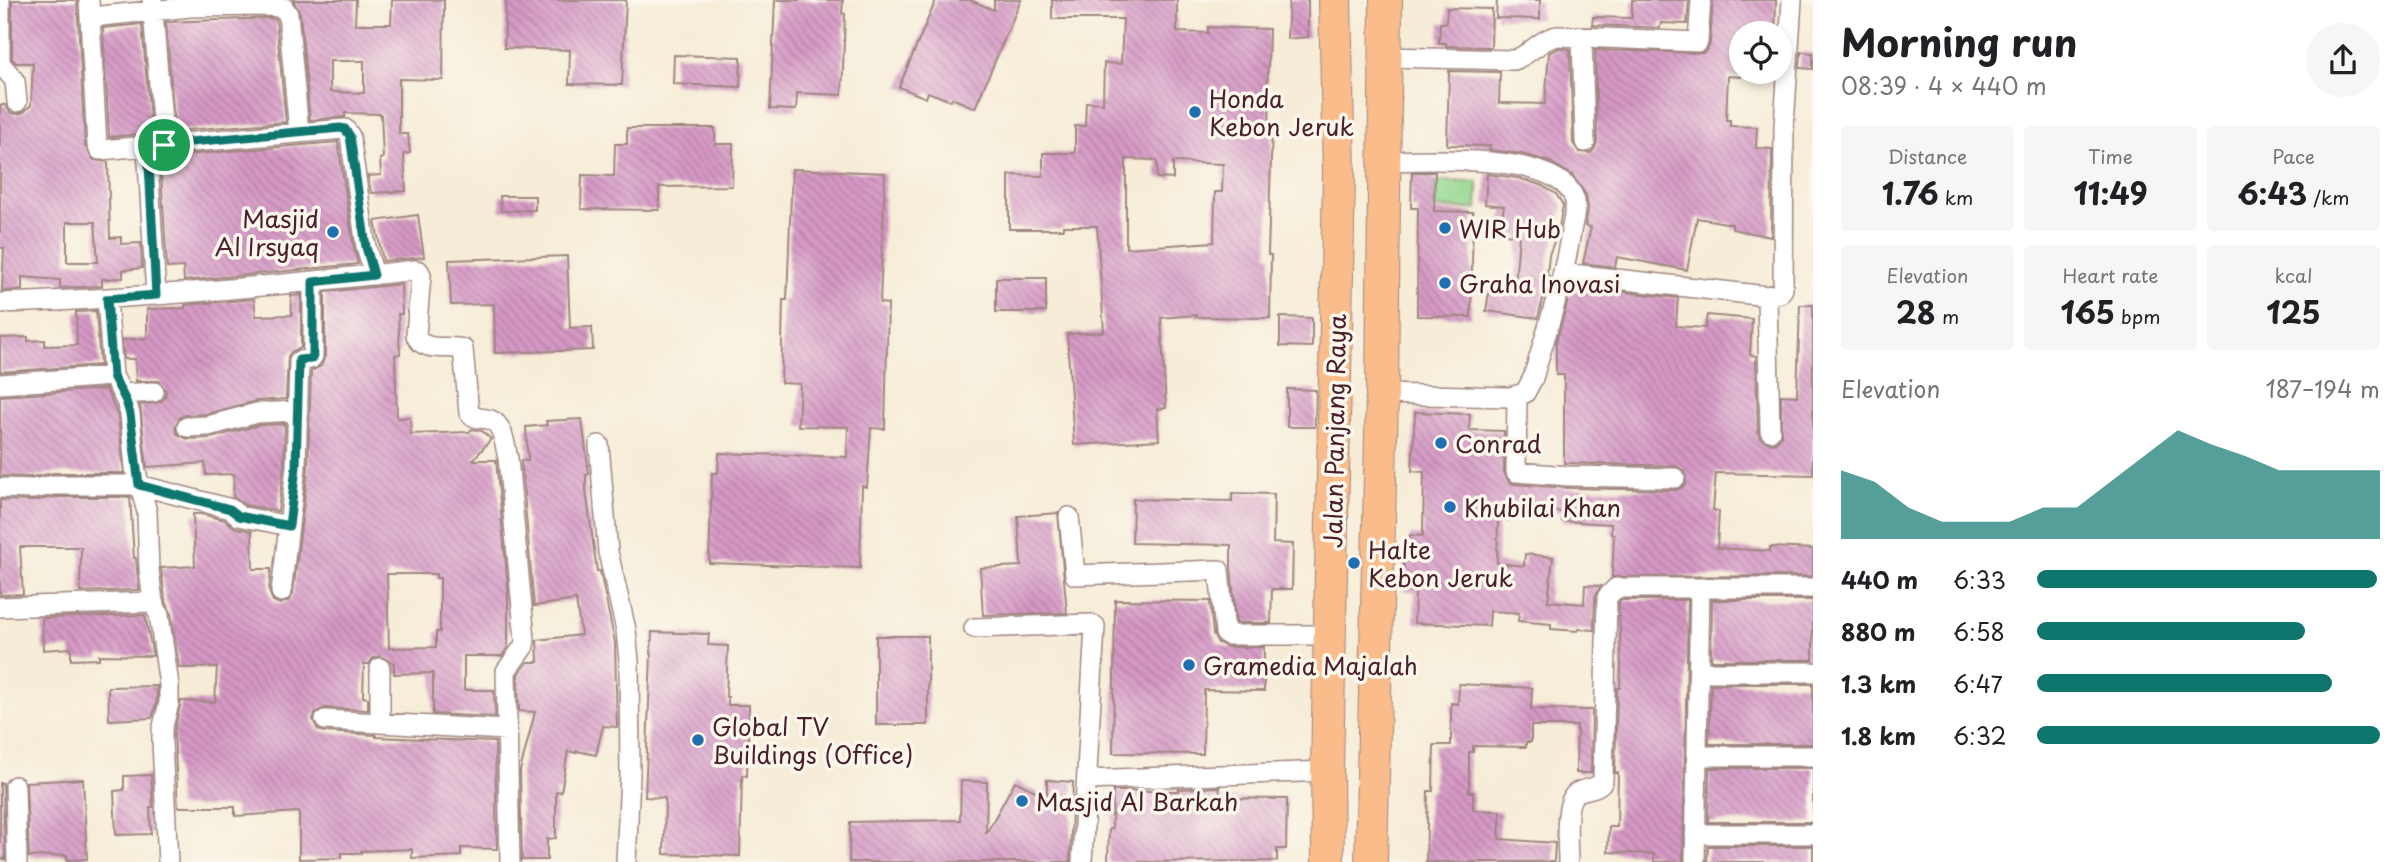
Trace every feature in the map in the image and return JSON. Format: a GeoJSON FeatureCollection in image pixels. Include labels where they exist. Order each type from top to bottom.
{"type":"FeatureCollection","features":[{"type":"Feature","properties":{"kind":"main road","name":"Jalan Panjang Raya"},"geometry":{"type":"LineString","coordinates":[[1328,862],[1327,771],[1339,175],[1335,0]]}},
{"type":"Feature","properties":{"kind":"main road","name":"Jalan Panjang Raya"},"geometry":{"type":"LineString","coordinates":[[1371,862],[1382,394],[1386,0]]}},
{"type":"Feature","properties":{"kind":"street"},"geometry":{"type":"LineString","coordinates":[[0,0],[1,63],[15,81],[17,102]]}},
{"type":"Feature","properties":{"kind":"street"},"geometry":{"type":"LineString","coordinates":[[1386,57],[1514,60],[1526,55],[1549,37],[1698,42],[1700,0]]}},
{"type":"Feature","properties":{"kind":"street"},"geometry":{"type":"LineString","coordinates":[[1563,273],[1767,296],[1780,293],[1783,289],[1784,126],[1792,0]]}},
{"type":"Feature","properties":{"kind":"street"},"geometry":{"type":"LineString","coordinates":[[299,132],[289,13],[284,8],[191,4],[90,8],[97,145],[100,150],[156,146],[340,128],[348,132],[366,247],[374,275]]}},
{"type":"Feature","properties":{"kind":"street"},"geometry":{"type":"LineString","coordinates":[[152,5],[156,295]]}},
{"type":"Feature","properties":{"kind":"street"},"geometry":{"type":"LineString","coordinates":[[1579,36],[1582,38],[1585,142]]}},
{"type":"Feature","properties":{"kind":"street"},"geometry":{"type":"LineString","coordinates":[[1382,394],[1517,396],[1525,393],[1533,378],[1563,273],[1576,204],[1569,189],[1558,178],[1502,162],[1385,161]]}},
{"type":"Feature","properties":{"kind":"street"},"geometry":{"type":"LineString","coordinates":[[0,303],[107,299],[419,271],[418,342],[424,346],[463,349],[469,413],[475,418],[491,420],[501,430],[508,458],[526,640],[506,671],[510,862]]}},
{"type":"Feature","properties":{"kind":"street"},"geometry":{"type":"LineString","coordinates":[[281,592],[296,467],[299,360],[311,359],[313,356],[313,282]]}},
{"type":"Feature","properties":{"kind":"street"},"geometry":{"type":"LineString","coordinates":[[1767,296],[1770,431]]}},
{"type":"Feature","properties":{"kind":"street"},"geometry":{"type":"LineString","coordinates":[[107,299],[113,376],[130,414],[139,485],[147,512],[153,602],[159,615],[169,685],[169,703],[162,730],[168,862]]}},
{"type":"Feature","properties":{"kind":"street"},"geometry":{"type":"LineString","coordinates":[[0,384],[113,376]]}},
{"type":"Feature","properties":{"kind":"street"},"geometry":{"type":"LineString","coordinates":[[123,394],[153,392]]}},
{"type":"Feature","properties":{"kind":"street"},"geometry":{"type":"LineString","coordinates":[[1517,396],[1516,472],[1675,478]]}},
{"type":"Feature","properties":{"kind":"street"},"geometry":{"type":"LineString","coordinates":[[187,427],[208,426],[257,413],[297,411]]}},
{"type":"Feature","properties":{"kind":"street"},"geometry":{"type":"LineString","coordinates":[[599,445],[608,552],[626,630],[629,661],[630,775],[626,862]]}},
{"type":"Feature","properties":{"kind":"street"},"geometry":{"type":"LineString","coordinates":[[0,488],[139,485],[230,509],[239,516],[289,526]]}},
{"type":"Feature","properties":{"kind":"street"},"geometry":{"type":"LineString","coordinates":[[1069,517],[1075,575],[1219,570],[1225,633],[1228,635],[1330,635]]}},
{"type":"Feature","properties":{"kind":"street"},"geometry":{"type":"LineString","coordinates":[[1568,862],[1568,804],[1576,793],[1600,785],[1603,781],[1607,597],[1616,588],[1813,587]]}},
{"type":"Feature","properties":{"kind":"street"},"geometry":{"type":"LineString","coordinates":[[1695,862],[1700,588]]}},
{"type":"Feature","properties":{"kind":"street"},"geometry":{"type":"LineString","coordinates":[[0,607],[153,602]]}},
{"type":"Feature","properties":{"kind":"street"},"geometry":{"type":"LineString","coordinates":[[974,628],[1095,626],[1082,862]]}},
{"type":"Feature","properties":{"kind":"street"},"geometry":{"type":"LineString","coordinates":[[380,668],[380,723]]}},
{"type":"Feature","properties":{"kind":"street"},"geometry":{"type":"LineString","coordinates":[[1699,672],[1813,672]]}},
{"type":"Feature","properties":{"kind":"street"},"geometry":{"type":"LineString","coordinates":[[325,720],[506,730]]}},
{"type":"Feature","properties":{"kind":"street"},"geometry":{"type":"LineString","coordinates":[[1697,756],[1813,756]]}},
{"type":"Feature","properties":{"kind":"street"},"geometry":{"type":"LineString","coordinates":[[1087,780],[1327,771]]}},
{"type":"Feature","properties":{"kind":"street"},"geometry":{"type":"LineString","coordinates":[[15,786],[17,862]]}},
{"type":"Feature","properties":{"kind":"street"},"geometry":{"type":"LineString","coordinates":[[1695,834],[1813,834]]}},
{"type":"Feature","properties":{"kind":"green space"},"geometry":{"type":"Polygon","coordinates":[[[1435,181],[1478,182],[1477,209],[1434,208],[1435,181]]]}},
{"type":"Feature","properties":{"kind":"building"},"geometry":{"type":"Polygon","coordinates":[[[12,0],[77,0],[85,146],[94,160],[108,162],[110,238],[121,237],[121,244],[141,243],[142,268],[123,270],[123,278],[102,279],[102,286],[60,288],[60,280],[22,277],[22,290],[2,291],[4,248],[0,248],[0,105],[5,105],[11,113],[17,114],[24,112],[31,105],[33,63],[16,63],[12,59],[12,0]],[[67,222],[67,262],[98,262],[95,222],[67,222]]]}},
{"type":"Feature","properties":{"kind":"building"},"geometry":{"type":"Polygon","coordinates":[[[293,0],[356,0],[355,24],[391,24],[392,0],[444,0],[443,80],[399,79],[399,134],[408,134],[410,153],[404,154],[406,191],[371,193],[368,176],[381,175],[381,114],[345,113],[345,117],[310,120],[300,13],[293,0]],[[330,61],[330,92],[364,93],[364,61],[330,61]]]}},
{"type":"Feature","properties":{"kind":"building"},"geometry":{"type":"Polygon","coordinates":[[[506,0],[626,0],[622,85],[569,84],[570,50],[504,48],[506,0]]]}},
{"type":"Feature","properties":{"kind":"building"},"geometry":{"type":"Polygon","coordinates":[[[775,0],[843,0],[842,13],[845,14],[842,95],[797,93],[796,110],[770,109],[775,0]]]}},
{"type":"Feature","properties":{"kind":"building"},"geometry":{"type":"Polygon","coordinates":[[[936,0],[970,0],[994,10],[994,0],[1021,0],[975,108],[952,98],[951,101],[928,92],[926,98],[899,87],[936,0]]]}},
{"type":"Feature","properties":{"kind":"building"},"geometry":{"type":"Polygon","coordinates":[[[1052,0],[1177,0],[1177,32],[1208,33],[1208,27],[1269,29],[1267,97],[1270,97],[1269,126],[1272,126],[1268,255],[1271,255],[1270,318],[1196,315],[1161,318],[1166,408],[1157,409],[1159,440],[1074,445],[1067,334],[1104,332],[1097,226],[1009,229],[1009,175],[1043,176],[1043,153],[1075,153],[1075,126],[1085,126],[1086,102],[1103,103],[1104,63],[1121,64],[1123,19],[1052,19],[1052,0]],[[1126,159],[1126,248],[1214,242],[1215,192],[1222,192],[1223,164],[1173,162],[1173,179],[1157,178],[1157,160],[1126,159]]]}},
{"type":"Feature","properties":{"kind":"building"},"geometry":{"type":"Polygon","coordinates":[[[1289,0],[1308,0],[1308,37],[1287,39],[1289,0]]]}},
{"type":"Feature","properties":{"kind":"building"},"geometry":{"type":"Polygon","coordinates":[[[1497,0],[1540,0],[1540,19],[1496,18],[1497,0]]]}},
{"type":"Feature","properties":{"kind":"building"},"geometry":{"type":"Polygon","coordinates":[[[1632,0],[1689,0],[1687,24],[1661,23],[1660,28],[1592,25],[1593,17],[1632,18],[1632,0]]]}},
{"type":"Feature","properties":{"kind":"building"},"geometry":{"type":"Polygon","coordinates":[[[1713,0],[1776,0],[1775,21],[1729,21],[1726,120],[1730,120],[1730,126],[1757,127],[1756,148],[1772,149],[1771,237],[1732,229],[1732,224],[1697,218],[1687,270],[1617,257],[1615,267],[1583,263],[1591,227],[1585,226],[1588,209],[1586,195],[1572,175],[1550,162],[1522,154],[1489,150],[1490,146],[1447,145],[1449,71],[1500,72],[1499,103],[1545,104],[1549,53],[1559,48],[1570,49],[1573,143],[1579,152],[1591,153],[1597,142],[1595,50],[1703,53],[1710,43],[1713,0]]]}},
{"type":"Feature","properties":{"kind":"building"},"geometry":{"type":"Polygon","coordinates":[[[1447,8],[1492,9],[1491,47],[1446,46],[1446,43],[1439,43],[1440,23],[1446,23],[1447,8]]]}},
{"type":"Feature","properties":{"kind":"building"},"geometry":{"type":"Polygon","coordinates":[[[276,19],[286,122],[175,131],[166,22],[276,19]]]}},
{"type":"Feature","properties":{"kind":"building"},"geometry":{"type":"Polygon","coordinates":[[[142,24],[151,133],[109,137],[103,28],[142,24]]]}},
{"type":"Feature","properties":{"kind":"building"},"geometry":{"type":"Polygon","coordinates":[[[1801,52],[1813,53],[1813,69],[1800,68],[1801,52]]]}},
{"type":"Feature","properties":{"kind":"building"},"geometry":{"type":"Polygon","coordinates":[[[674,55],[741,57],[740,87],[673,84],[674,55]]]}},
{"type":"Feature","properties":{"kind":"building"},"geometry":{"type":"Polygon","coordinates":[[[627,128],[715,128],[715,144],[733,144],[732,186],[659,187],[659,210],[581,209],[582,175],[614,176],[615,144],[627,144],[627,128]]]}},
{"type":"Feature","properties":{"kind":"building"},"geometry":{"type":"Polygon","coordinates":[[[338,142],[358,264],[184,281],[183,267],[167,268],[160,157],[338,142]]]}},
{"type":"Feature","properties":{"kind":"building"},"geometry":{"type":"Polygon","coordinates":[[[792,169],[885,173],[880,303],[888,304],[885,429],[871,428],[867,487],[862,486],[860,568],[709,563],[712,473],[718,473],[719,453],[847,457],[848,427],[798,426],[800,384],[781,383],[783,300],[787,300],[792,169]]]}},
{"type":"Feature","properties":{"kind":"building"},"geometry":{"type":"Polygon","coordinates":[[[1412,172],[1435,172],[1434,211],[1473,212],[1471,317],[1417,316],[1418,208],[1411,208],[1412,172]]]}},
{"type":"Feature","properties":{"kind":"building"},"geometry":{"type":"Polygon","coordinates":[[[1487,174],[1518,178],[1541,185],[1556,194],[1563,205],[1559,228],[1549,255],[1549,276],[1538,318],[1486,311],[1491,280],[1515,284],[1519,236],[1499,233],[1504,206],[1485,204],[1487,174]]]}},
{"type":"Feature","properties":{"kind":"building"},"geometry":{"type":"Polygon","coordinates":[[[500,196],[535,196],[535,210],[501,211],[500,196]]]}},
{"type":"Feature","properties":{"kind":"building"},"geometry":{"type":"Polygon","coordinates":[[[418,215],[424,257],[383,261],[375,221],[418,215]]]}},
{"type":"Feature","properties":{"kind":"building"},"geometry":{"type":"Polygon","coordinates":[[[567,256],[570,328],[592,327],[593,350],[495,353],[494,304],[451,305],[449,260],[567,256]]]}},
{"type":"Feature","properties":{"kind":"building"},"geometry":{"type":"Polygon","coordinates":[[[996,278],[1046,278],[1046,312],[996,312],[996,278]]]}},
{"type":"Feature","properties":{"kind":"building"},"geometry":{"type":"Polygon","coordinates":[[[401,284],[402,314],[398,314],[400,354],[395,355],[397,418],[410,417],[411,434],[469,432],[472,429],[482,431],[491,439],[473,460],[496,460],[508,587],[508,647],[502,656],[464,656],[464,690],[494,690],[495,717],[433,714],[433,673],[394,674],[394,663],[379,656],[373,658],[369,664],[364,664],[363,697],[368,698],[368,710],[325,708],[315,713],[313,720],[318,730],[324,732],[495,742],[497,849],[461,848],[461,856],[412,858],[412,849],[342,853],[342,858],[299,859],[299,812],[235,816],[235,807],[178,807],[174,732],[181,701],[215,702],[217,667],[179,668],[161,568],[195,566],[193,514],[201,514],[225,520],[236,528],[252,531],[253,569],[271,569],[269,591],[273,601],[280,604],[290,600],[308,468],[311,371],[321,366],[325,356],[325,292],[401,284]],[[387,574],[389,648],[436,647],[436,632],[440,632],[440,578],[436,578],[436,574],[387,574]]]}},
{"type":"Feature","properties":{"kind":"building"},"geometry":{"type":"Polygon","coordinates":[[[1572,286],[1678,298],[1676,326],[1705,328],[1707,315],[1752,319],[1750,355],[1756,356],[1758,431],[1760,438],[1770,443],[1776,442],[1781,436],[1781,395],[1797,396],[1800,305],[1813,305],[1813,475],[1716,473],[1713,510],[1719,511],[1717,548],[1770,551],[1770,547],[1813,549],[1813,576],[1612,577],[1614,534],[1611,534],[1611,524],[1562,521],[1562,512],[1511,509],[1510,520],[1498,519],[1497,563],[1524,566],[1525,554],[1553,557],[1548,601],[1584,604],[1585,585],[1601,586],[1595,597],[1594,630],[1551,629],[1551,624],[1518,621],[1519,613],[1490,611],[1489,626],[1414,623],[1415,592],[1403,591],[1404,552],[1409,553],[1410,535],[1423,536],[1424,472],[1412,471],[1415,412],[1470,414],[1469,430],[1504,431],[1504,472],[1509,482],[1514,484],[1675,490],[1686,484],[1685,472],[1676,466],[1564,463],[1564,375],[1556,375],[1556,342],[1572,286]]]}},
{"type":"Feature","properties":{"kind":"building"},"geometry":{"type":"Polygon","coordinates":[[[301,295],[301,348],[292,351],[288,356],[286,399],[256,401],[206,414],[186,415],[180,417],[175,427],[177,434],[188,439],[211,438],[259,425],[285,424],[284,466],[278,511],[245,505],[233,497],[234,474],[206,475],[205,463],[147,467],[140,405],[160,402],[165,398],[166,391],[159,381],[136,381],[135,359],[124,359],[122,340],[147,338],[147,309],[185,308],[185,305],[254,299],[256,316],[292,315],[291,296],[301,295]]]}},
{"type":"Feature","properties":{"kind":"building"},"geometry":{"type":"Polygon","coordinates":[[[96,311],[100,365],[0,372],[0,338],[28,337],[28,341],[45,340],[45,346],[77,345],[76,312],[96,311]]]}},
{"type":"Feature","properties":{"kind":"building"},"geometry":{"type":"Polygon","coordinates":[[[1280,317],[1312,318],[1312,347],[1280,346],[1280,317]]]}},
{"type":"Feature","properties":{"kind":"building"},"geometry":{"type":"Polygon","coordinates":[[[106,389],[118,416],[124,473],[0,476],[0,396],[106,389]]]}},
{"type":"Feature","properties":{"kind":"building"},"geometry":{"type":"Polygon","coordinates":[[[1287,389],[1316,390],[1315,427],[1287,427],[1287,389]]]}},
{"type":"Feature","properties":{"kind":"building"},"geometry":{"type":"Polygon","coordinates":[[[582,419],[589,474],[586,475],[586,491],[597,571],[600,571],[615,643],[617,727],[603,726],[596,755],[568,751],[561,792],[556,791],[556,838],[547,839],[547,860],[522,860],[520,771],[535,712],[519,711],[518,675],[528,662],[538,662],[537,640],[581,635],[576,600],[534,606],[521,460],[528,461],[526,427],[547,425],[546,421],[582,419]]]}},
{"type":"Feature","properties":{"kind":"building"},"geometry":{"type":"Polygon","coordinates":[[[1232,493],[1274,494],[1273,543],[1293,544],[1292,589],[1272,589],[1271,623],[1236,623],[1231,545],[1132,543],[1133,499],[1232,501],[1232,493]]]}},
{"type":"Feature","properties":{"kind":"building"},"geometry":{"type":"Polygon","coordinates":[[[55,497],[130,497],[139,590],[80,592],[81,547],[20,547],[23,594],[0,595],[0,500],[33,501],[55,497]]]}},
{"type":"Feature","properties":{"kind":"building"},"geometry":{"type":"Polygon","coordinates":[[[1058,513],[1067,613],[983,615],[980,568],[1021,566],[1018,516],[1058,513]]]}},
{"type":"Feature","properties":{"kind":"building","name":"Gramedia Majalah"},"geometry":{"type":"Polygon","coordinates":[[[1115,600],[1210,601],[1213,634],[1218,643],[1228,647],[1264,647],[1264,691],[1204,690],[1203,754],[1113,753],[1115,600]]]}},
{"type":"Feature","properties":{"kind":"building"},"geometry":{"type":"Polygon","coordinates":[[[1621,600],[1688,600],[1683,862],[1654,862],[1654,854],[1608,852],[1609,827],[1617,827],[1618,773],[1615,773],[1617,688],[1620,688],[1621,667],[1621,600]]]}},
{"type":"Feature","properties":{"kind":"building"},"geometry":{"type":"Polygon","coordinates":[[[1712,600],[1813,600],[1813,660],[1711,660],[1712,600]]]}},
{"type":"Feature","properties":{"kind":"building"},"geometry":{"type":"Polygon","coordinates":[[[145,615],[153,656],[99,655],[99,659],[71,660],[71,648],[43,650],[42,618],[145,615]]]}},
{"type":"Feature","properties":{"kind":"building","name":"Global TV Buildings (Office)"},"geometry":{"type":"Polygon","coordinates":[[[652,632],[709,634],[708,645],[728,646],[728,705],[749,705],[747,776],[742,775],[740,856],[664,854],[665,798],[645,797],[652,632]]]}},
{"type":"Feature","properties":{"kind":"building"},"geometry":{"type":"Polygon","coordinates":[[[876,636],[928,636],[928,725],[876,725],[876,636]]]}},
{"type":"Feature","properties":{"kind":"building"},"geometry":{"type":"Polygon","coordinates":[[[1459,684],[1532,688],[1531,709],[1592,710],[1591,773],[1576,773],[1577,726],[1531,726],[1531,742],[1526,742],[1526,747],[1473,746],[1473,752],[1469,752],[1469,792],[1473,792],[1473,810],[1501,811],[1499,839],[1555,843],[1554,862],[1426,862],[1428,791],[1433,791],[1434,745],[1451,745],[1451,703],[1458,704],[1459,684]]]}},
{"type":"Feature","properties":{"kind":"building"},"geometry":{"type":"Polygon","coordinates":[[[1711,684],[1813,684],[1813,744],[1709,744],[1711,684]]]}},
{"type":"Feature","properties":{"kind":"building"},"geometry":{"type":"Polygon","coordinates":[[[157,686],[157,701],[152,718],[109,720],[108,687],[157,686]]]}},
{"type":"Feature","properties":{"kind":"building"},"geometry":{"type":"Polygon","coordinates":[[[1709,768],[1813,768],[1813,822],[1708,822],[1709,768]]]}},
{"type":"Feature","properties":{"kind":"building"},"geometry":{"type":"Polygon","coordinates":[[[151,775],[151,834],[116,835],[114,791],[124,790],[124,776],[151,775]]]}},
{"type":"Feature","properties":{"kind":"building"},"geometry":{"type":"Polygon","coordinates":[[[83,779],[87,859],[67,860],[67,855],[29,857],[26,782],[83,779]]]}},
{"type":"Feature","properties":{"kind":"building"},"geometry":{"type":"Polygon","coordinates":[[[1047,780],[1073,782],[1070,862],[849,862],[850,822],[960,820],[961,781],[987,782],[986,834],[1015,781],[1047,797],[1047,780]]]}},
{"type":"Feature","properties":{"kind":"building"},"geometry":{"type":"Polygon","coordinates":[[[0,783],[3,783],[5,859],[0,859],[0,783]]]}},
{"type":"Feature","properties":{"kind":"building"},"geometry":{"type":"Polygon","coordinates":[[[1220,787],[1219,798],[1287,799],[1286,849],[1277,849],[1277,861],[1108,862],[1113,791],[1178,791],[1220,787]]]}},
{"type":"Feature","properties":{"kind":"building"},"geometry":{"type":"Polygon","coordinates":[[[1708,846],[1813,846],[1813,862],[1707,862],[1708,846]]]}},
{"type":"Feature","properties":{"kind":"place","name":"Honda Kebon Jeruk"},"geometry":{"type":"Point","coordinates":[1195,112]}},
{"type":"Feature","properties":{"kind":"place","name":"WIR Hub"},"geometry":{"type":"Point","coordinates":[1445,228]}},
{"type":"Feature","properties":{"kind":"place","name":"Masjid Al Irsyaq"},"geometry":{"type":"Point","coordinates":[333,232]}},
{"type":"Feature","properties":{"kind":"place","name":"Graha Inovasi"},"geometry":{"type":"Point","coordinates":[1445,283]}},
{"type":"Feature","properties":{"kind":"place","name":"Conrad"},"geometry":{"type":"Point","coordinates":[1441,443]}},
{"type":"Feature","properties":{"kind":"place","name":"Khubilai Khan"},"geometry":{"type":"Point","coordinates":[1450,507]}},
{"type":"Feature","properties":{"kind":"place","name":"Halte Kebon Jeruk"},"geometry":{"type":"Point","coordinates":[1354,563]}},
{"type":"Feature","properties":{"kind":"place","name":"Gramedia Majalah"},"geometry":{"type":"Point","coordinates":[1189,665]}},
{"type":"Feature","properties":{"kind":"place","name":"Global TV Buildings (Office)"},"geometry":{"type":"Point","coordinates":[698,740]}},
{"type":"Feature","properties":{"kind":"place","name":"Masjid Al Barkah"},"geometry":{"type":"Point","coordinates":[1022,801]}},
{"type":"Feature","properties":{"kind":"route"},"geometry":{"type":"LineString","coordinates":[[340,128],[345,129],[350,136],[366,247],[374,275],[313,282],[313,358],[299,360],[296,467],[289,526],[239,516],[230,509],[139,485],[130,414],[113,376],[107,299],[156,295],[148,146],[164,145],[340,128]]}}]}
